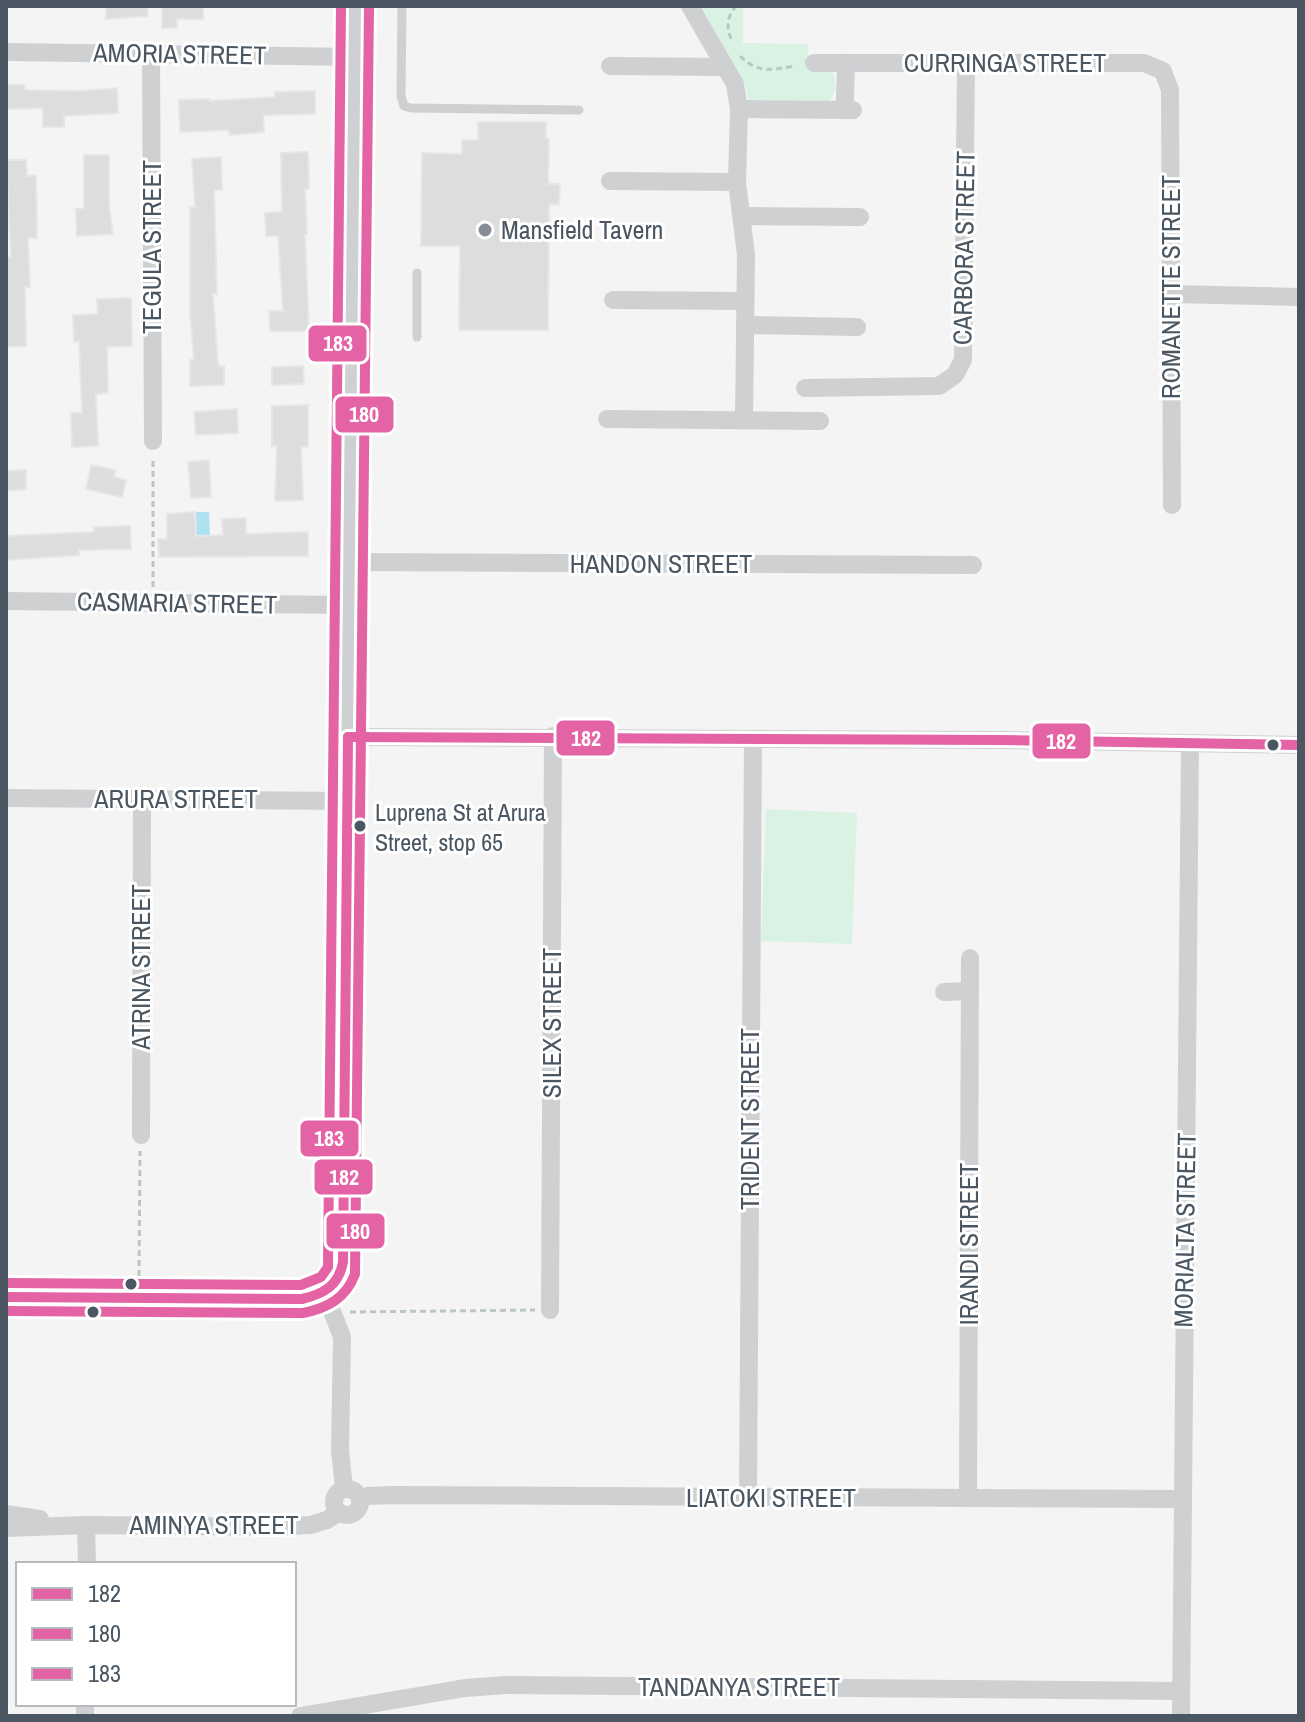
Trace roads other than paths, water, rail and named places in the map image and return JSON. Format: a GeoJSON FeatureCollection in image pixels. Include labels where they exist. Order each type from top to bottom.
{"type":"FeatureCollection","features":[{"type":"Feature","properties":{"kind":"street"},"geometry":{"type":"LineString","coordinates":[[6,1297],[302,1299],[325,1293],[341,1276],[355,6]]}},
{"type":"Feature","properties":{"kind":"street"},"geometry":{"type":"LineString","coordinates":[[690,6],[730,59],[739,109],[737,182],[746,255],[744,420]]}},
{"type":"Feature","properties":{"kind":"street","name":"AMORIA STREET"},"geometry":{"type":"LineString","coordinates":[[6,52],[354,57]]}},
{"type":"Feature","properties":{"kind":"street","name":"TEGULA STREET"},"geometry":{"type":"LineString","coordinates":[[151,54],[153,441]]}},
{"type":"Feature","properties":{"kind":"street"},"geometry":{"type":"LineString","coordinates":[[610,66],[730,59]]}},
{"type":"Feature","properties":{"kind":"street","name":"CARBORA STREET"},"geometry":{"type":"LineString","coordinates":[[805,388],[834,398],[939,386],[955,375],[963,360],[966,62]]}},
{"type":"Feature","properties":{"kind":"street","name":"CURRINGA STREET"},"geometry":{"type":"LineString","coordinates":[[814,63],[1144,63],[1163,71]]}},
{"type":"Feature","properties":{"kind":"street"},"geometry":{"type":"LineString","coordinates":[[739,109],[849,105],[846,63]]}},
{"type":"Feature","properties":{"kind":"street","name":"ROMANETTE STREET"},"geometry":{"type":"LineString","coordinates":[[1163,71],[1170,90],[1172,505]]}},
{"type":"Feature","properties":{"kind":"street"},"geometry":{"type":"LineString","coordinates":[[610,181],[737,182]]}},
{"type":"Feature","properties":{"kind":"street"},"geometry":{"type":"LineString","coordinates":[[742,216],[860,217]]}},
{"type":"Feature","properties":{"kind":"street"},"geometry":{"type":"LineString","coordinates":[[1171,294],[1299,297]]}},
{"type":"Feature","properties":{"kind":"street"},"geometry":{"type":"LineString","coordinates":[[613,300],[745,301]]}},
{"type":"Feature","properties":{"kind":"street"},"geometry":{"type":"LineString","coordinates":[[745,325],[857,327]]}},
{"type":"Feature","properties":{"kind":"street"},"geometry":{"type":"LineString","coordinates":[[607,419],[820,421]]}},
{"type":"Feature","properties":{"kind":"street","name":"HANDON STREET"},"geometry":{"type":"LineString","coordinates":[[349,562],[973,565]]}},
{"type":"Feature","properties":{"kind":"street","name":"CASMARIA STREET"},"geometry":{"type":"LineString","coordinates":[[6,601],[349,605]]}},
{"type":"Feature","properties":{"kind":"street"},"geometry":{"type":"LineString","coordinates":[[348,737],[553,736],[1299,745]]}},
{"type":"Feature","properties":{"kind":"street","name":"SILEX STREET"},"geometry":{"type":"LineString","coordinates":[[550,1310],[553,736]]}},
{"type":"Feature","properties":{"kind":"street","name":"TRIDENT STREET"},"geometry":{"type":"LineString","coordinates":[[748,1498],[753,739]]}},
{"type":"Feature","properties":{"kind":"street","name":"MORIALTA STREET"},"geometry":{"type":"LineString","coordinates":[[1181,1716],[1190,744]]}},
{"type":"Feature","properties":{"kind":"street","name":"ARURA STREET"},"geometry":{"type":"LineString","coordinates":[[6,798],[347,801]]}},
{"type":"Feature","properties":{"kind":"street","name":"ATRINA STREET"},"geometry":{"type":"LineString","coordinates":[[141,1135],[142,799]]}},
{"type":"Feature","properties":{"kind":"street","name":"IRANDI STREET"},"geometry":{"type":"LineString","coordinates":[[968,1497],[970,958]]}},
{"type":"Feature","properties":{"kind":"street"},"geometry":{"type":"LineString","coordinates":[[944,992],[970,991]]}},
{"type":"Feature","properties":{"kind":"street"},"geometry":{"type":"LineString","coordinates":[[325,1293],[342,1337],[340,1451],[352,1494]]}},
{"type":"Feature","properties":{"kind":"street","name":"LIATOKI STREET"},"geometry":{"type":"LineString","coordinates":[[352,1494],[1183,1499]]}},
{"type":"Feature","properties":{"kind":"street","name":"AMINYA STREET"},"geometry":{"type":"LineString","coordinates":[[6,1528],[310,1525],[339,1512],[347,1515],[355,1512],[352,1494]]}},
{"type":"Feature","properties":{"kind":"street","name":"AMINYA STREET"},"geometry":{"type":"LineString","coordinates":[[6,1514],[86,1525]]}},
{"type":"Feature","properties":{"kind":"street"},"geometry":{"type":"LineString","coordinates":[[86,1525],[87,1562]]}},
{"type":"Feature","properties":{"kind":"street","name":"TANDANYA STREET"},"geometry":{"type":"LineString","coordinates":[[300,1716],[465,1688],[506,1685],[1181,1691]]}},
{"type":"Feature","properties":{"kind":"lane"},"geometry":{"type":"LineString","coordinates":[[402,6],[401,96],[404,106],[579,110]]}},
{"type":"Feature","properties":{"kind":"lane"},"geometry":{"type":"LineString","coordinates":[[417,273],[417,337]]}},
{"type":"Feature","properties":{"kind":"water"},"geometry":{"type":"Polygon","coordinates":[[[195,512],[209,512],[210,535],[196,536],[195,512]]]}},
{"type":"Feature","properties":{"kind":"place","name":"Mansfield Tavern"},"geometry":{"type":"Point","coordinates":[485,230]}},
{"type":"Feature","properties":{"kind":"place","name":"Luprena St at Arura Street, stop 65"},"geometry":{"type":"Point","coordinates":[360,826]}}]}
